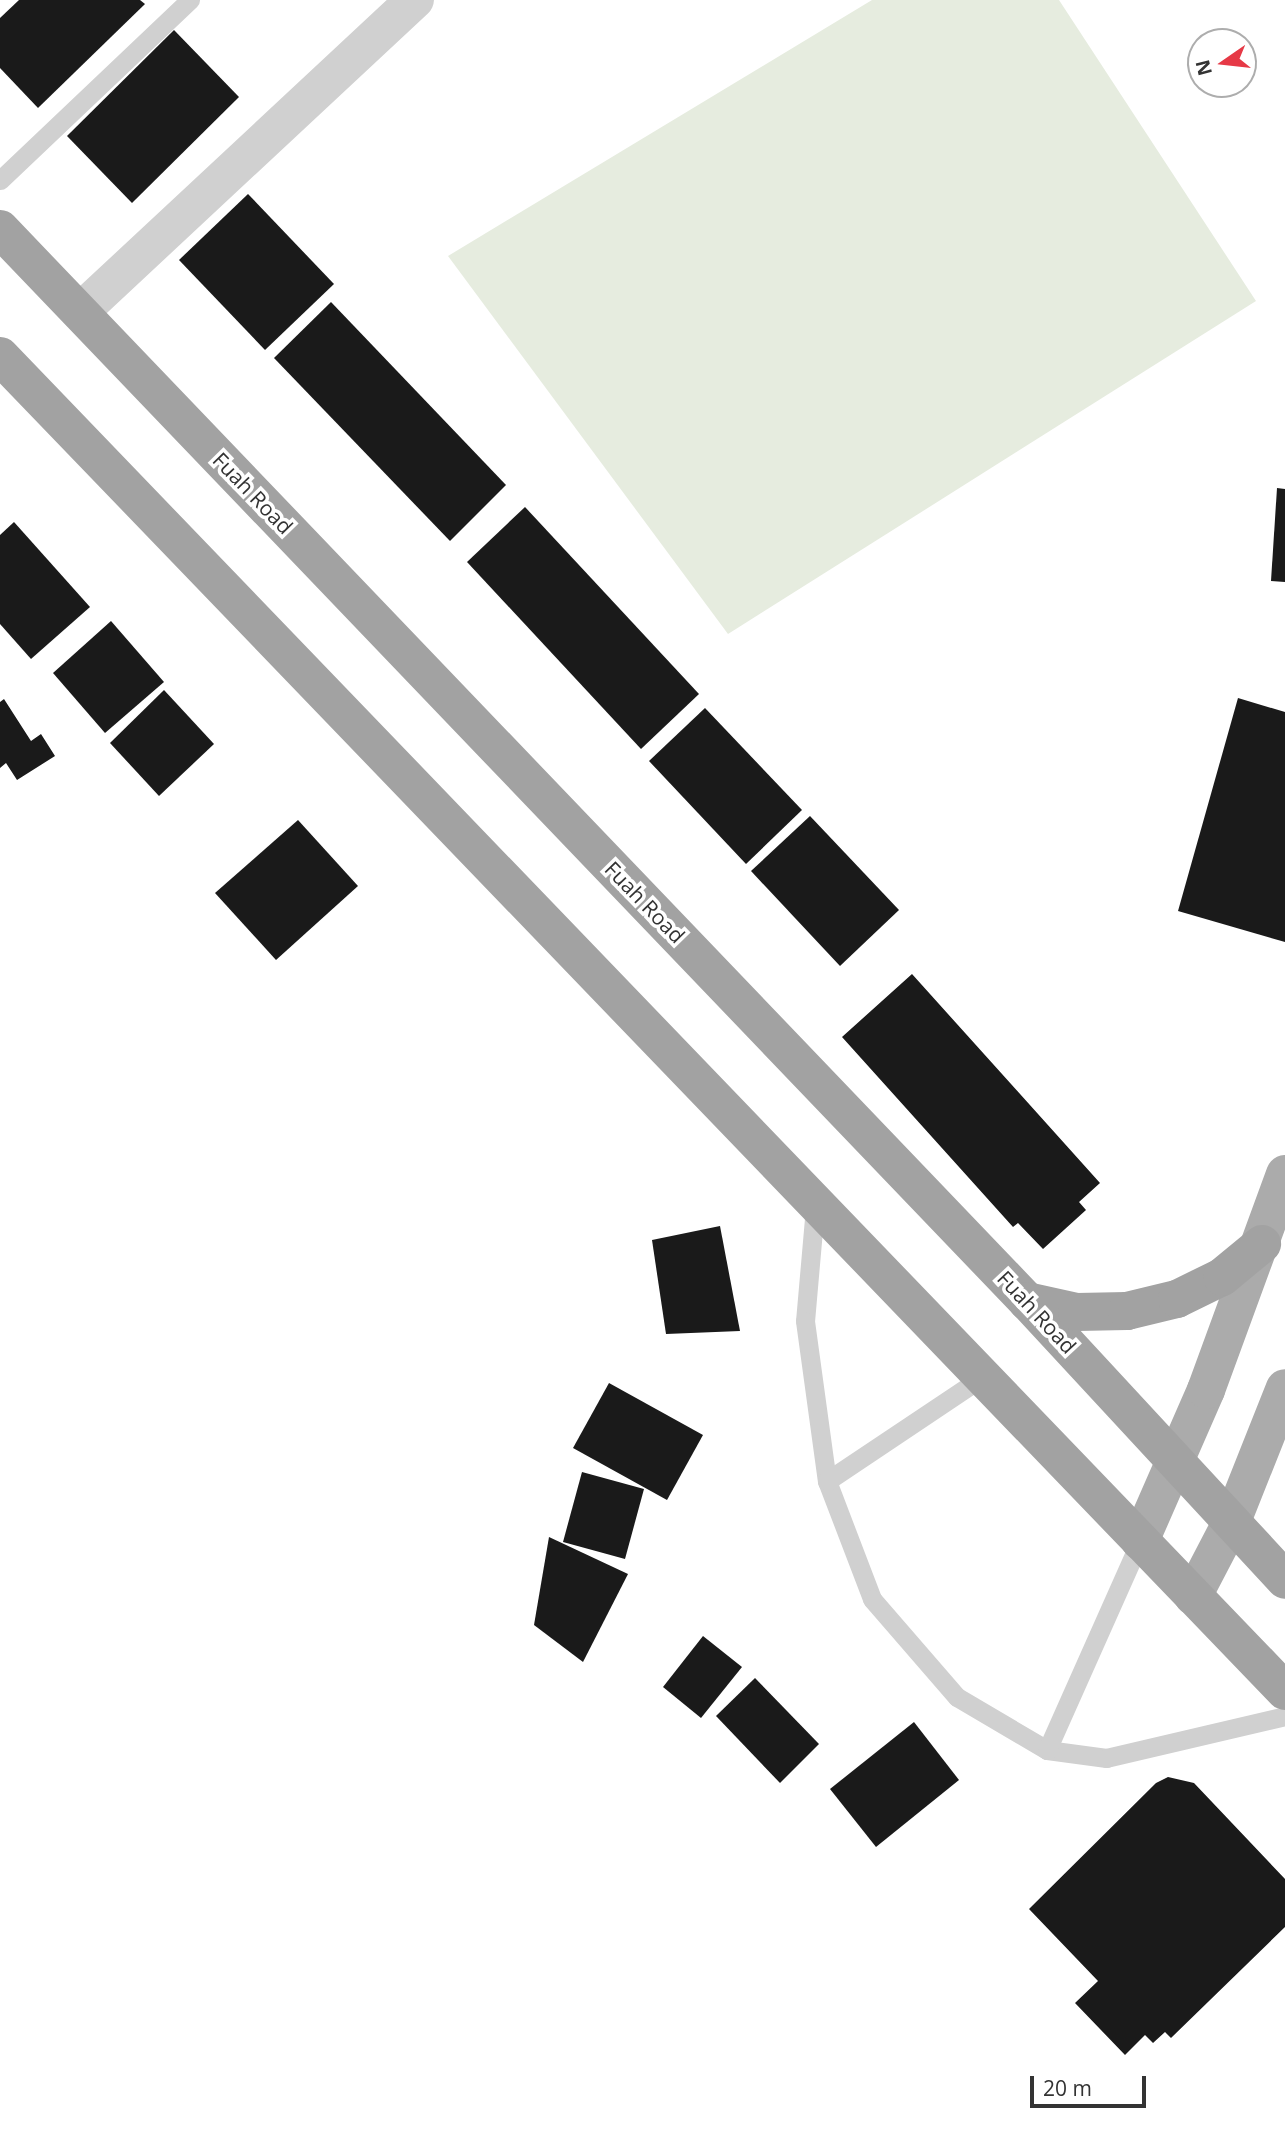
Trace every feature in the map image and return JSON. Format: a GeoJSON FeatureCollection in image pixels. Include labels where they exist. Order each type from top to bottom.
{"type":"FeatureCollection","features":[{"type":"Feature","properties":{"kind":"highway","name":"Fuah Road"},"geometry":{"type":"LineString","coordinates":[[0,229],[1027,1301],[1285,1580]]}},
{"type":"Feature","properties":{"kind":"highway"},"geometry":{"type":"LineString","coordinates":[[0,356],[815,1207],[1285,1691]]}},
{"type":"Feature","properties":{"kind":"highway"},"geometry":{"type":"LineString","coordinates":[[1027,1301],[1077,1312],[1127,1311],[1177,1299],[1222,1277],[1262,1244]]}},
{"type":"Feature","properties":{"kind":"main road"},"geometry":{"type":"LineString","coordinates":[[1140,1541],[1176,1462],[1262,1244],[1285,1174]]}},
{"type":"Feature","properties":{"kind":"main road"},"geometry":{"type":"LineString","coordinates":[[1193,1596],[1232,1521],[1285,1388]]}},
{"type":"Feature","properties":{"kind":"street"},"geometry":{"type":"LineString","coordinates":[[80,312],[415,0]]}},
{"type":"Feature","properties":{"kind":"lane"},"geometry":{"type":"LineString","coordinates":[[0,180],[190,0]]}},
{"type":"Feature","properties":{"kind":"lane"},"geometry":{"type":"LineString","coordinates":[[815,1207],[805,1321],[827,1481],[872,1599],[957,1697],[1047,1750],[1106,1758],[1285,1716]]}},
{"type":"Feature","properties":{"kind":"lane"},"geometry":{"type":"LineString","coordinates":[[827,1481],[981,1378]]}},
{"type":"Feature","properties":{"kind":"lane"},"geometry":{"type":"LineString","coordinates":[[1047,1750],[1140,1541]]}},
{"type":"Feature","properties":{"kind":"shaded area"},"geometry":{"type":"Polygon","coordinates":[[[872,0],[1059,0],[1256,301],[728,634],[448,256],[872,0]]]}},
{"type":"Feature","properties":{"kind":"building"},"geometry":{"type":"Polygon","coordinates":[[[19,0],[140,0],[145,4],[38,108],[0,68],[0,18],[19,0]]]}},
{"type":"Feature","properties":{"kind":"building"},"geometry":{"type":"Polygon","coordinates":[[[174,30],[239,97],[132,203],[67,136],[174,30]]]}},
{"type":"Feature","properties":{"kind":"building"},"geometry":{"type":"Polygon","coordinates":[[[248,194],[334,284],[265,350],[179,260],[248,194]]]}},
{"type":"Feature","properties":{"kind":"building"},"geometry":{"type":"Polygon","coordinates":[[[331,302],[506,485],[450,541],[274,358],[331,302]]]}},
{"type":"Feature","properties":{"kind":"building"},"geometry":{"type":"Polygon","coordinates":[[[1277,488],[1285,489],[1285,582],[1271,581],[1277,488]]]}},
{"type":"Feature","properties":{"kind":"building"},"geometry":{"type":"Polygon","coordinates":[[[525,507],[699,694],[641,749],[467,562],[525,507]]]}},
{"type":"Feature","properties":{"kind":"building"},"geometry":{"type":"Polygon","coordinates":[[[14,522],[90,607],[31,659],[0,624],[0,535],[14,522]]]}},
{"type":"Feature","properties":{"kind":"building"},"geometry":{"type":"Polygon","coordinates":[[[111,621],[164,682],[105,733],[53,673],[111,621]]]}},
{"type":"Feature","properties":{"kind":"building"},"geometry":{"type":"Polygon","coordinates":[[[164,690],[214,744],[159,796],[110,743],[164,690]]]}},
{"type":"Feature","properties":{"kind":"building"},"geometry":{"type":"Polygon","coordinates":[[[1238,698],[1285,712],[1285,942],[1178,911],[1238,698]]]}},
{"type":"Feature","properties":{"kind":"building"},"geometry":{"type":"Polygon","coordinates":[[[4,699],[31,741],[41,734],[55,756],[17,780],[6,763],[0,768],[0,702],[4,699]]]}},
{"type":"Feature","properties":{"kind":"building"},"geometry":{"type":"Polygon","coordinates":[[[705,708],[802,810],[746,864],[649,761],[705,708]]]}},
{"type":"Feature","properties":{"kind":"building"},"geometry":{"type":"Polygon","coordinates":[[[810,816],[899,910],[840,966],[751,871],[810,816]]]}},
{"type":"Feature","properties":{"kind":"building"},"geometry":{"type":"Polygon","coordinates":[[[298,820],[358,886],[276,960],[215,893],[298,820]]]}},
{"type":"Feature","properties":{"kind":"building"},"geometry":{"type":"Polygon","coordinates":[[[912,974],[1100,1183],[1079,1202],[1086,1210],[1043,1249],[1018,1223],[1013,1227],[842,1037],[912,974]]]}},
{"type":"Feature","properties":{"kind":"building"},"geometry":{"type":"Polygon","coordinates":[[[720,1226],[740,1331],[666,1334],[652,1240],[720,1226]]]}},
{"type":"Feature","properties":{"kind":"building"},"geometry":{"type":"Polygon","coordinates":[[[609,1383],[703,1435],[667,1500],[573,1448],[609,1383]]]}},
{"type":"Feature","properties":{"kind":"building"},"geometry":{"type":"Polygon","coordinates":[[[582,1472],[644,1489],[625,1559],[563,1542],[582,1472]]]}},
{"type":"Feature","properties":{"kind":"building"},"geometry":{"type":"Polygon","coordinates":[[[549,1537],[628,1574],[583,1662],[534,1625],[549,1537]]]}},
{"type":"Feature","properties":{"kind":"building"},"geometry":{"type":"Polygon","coordinates":[[[703,1636],[742,1667],[701,1718],[663,1687],[703,1636]]]}},
{"type":"Feature","properties":{"kind":"building"},"geometry":{"type":"Polygon","coordinates":[[[755,1678],[819,1744],[780,1783],[716,1716],[755,1678]]]}},
{"type":"Feature","properties":{"kind":"building"},"geometry":{"type":"Polygon","coordinates":[[[914,1722],[959,1780],[876,1847],[830,1789],[914,1722]]]}},
{"type":"Feature","properties":{"kind":"building"},"geometry":{"type":"Polygon","coordinates":[[[1168,1777],[1194,1783],[1285,1879],[1285,1927],[1171,2038],[1165,2032],[1153,2043],[1145,2035],[1125,2055],[1075,2003],[1098,1981],[1029,1909],[1156,1783],[1168,1777]]]}}]}
